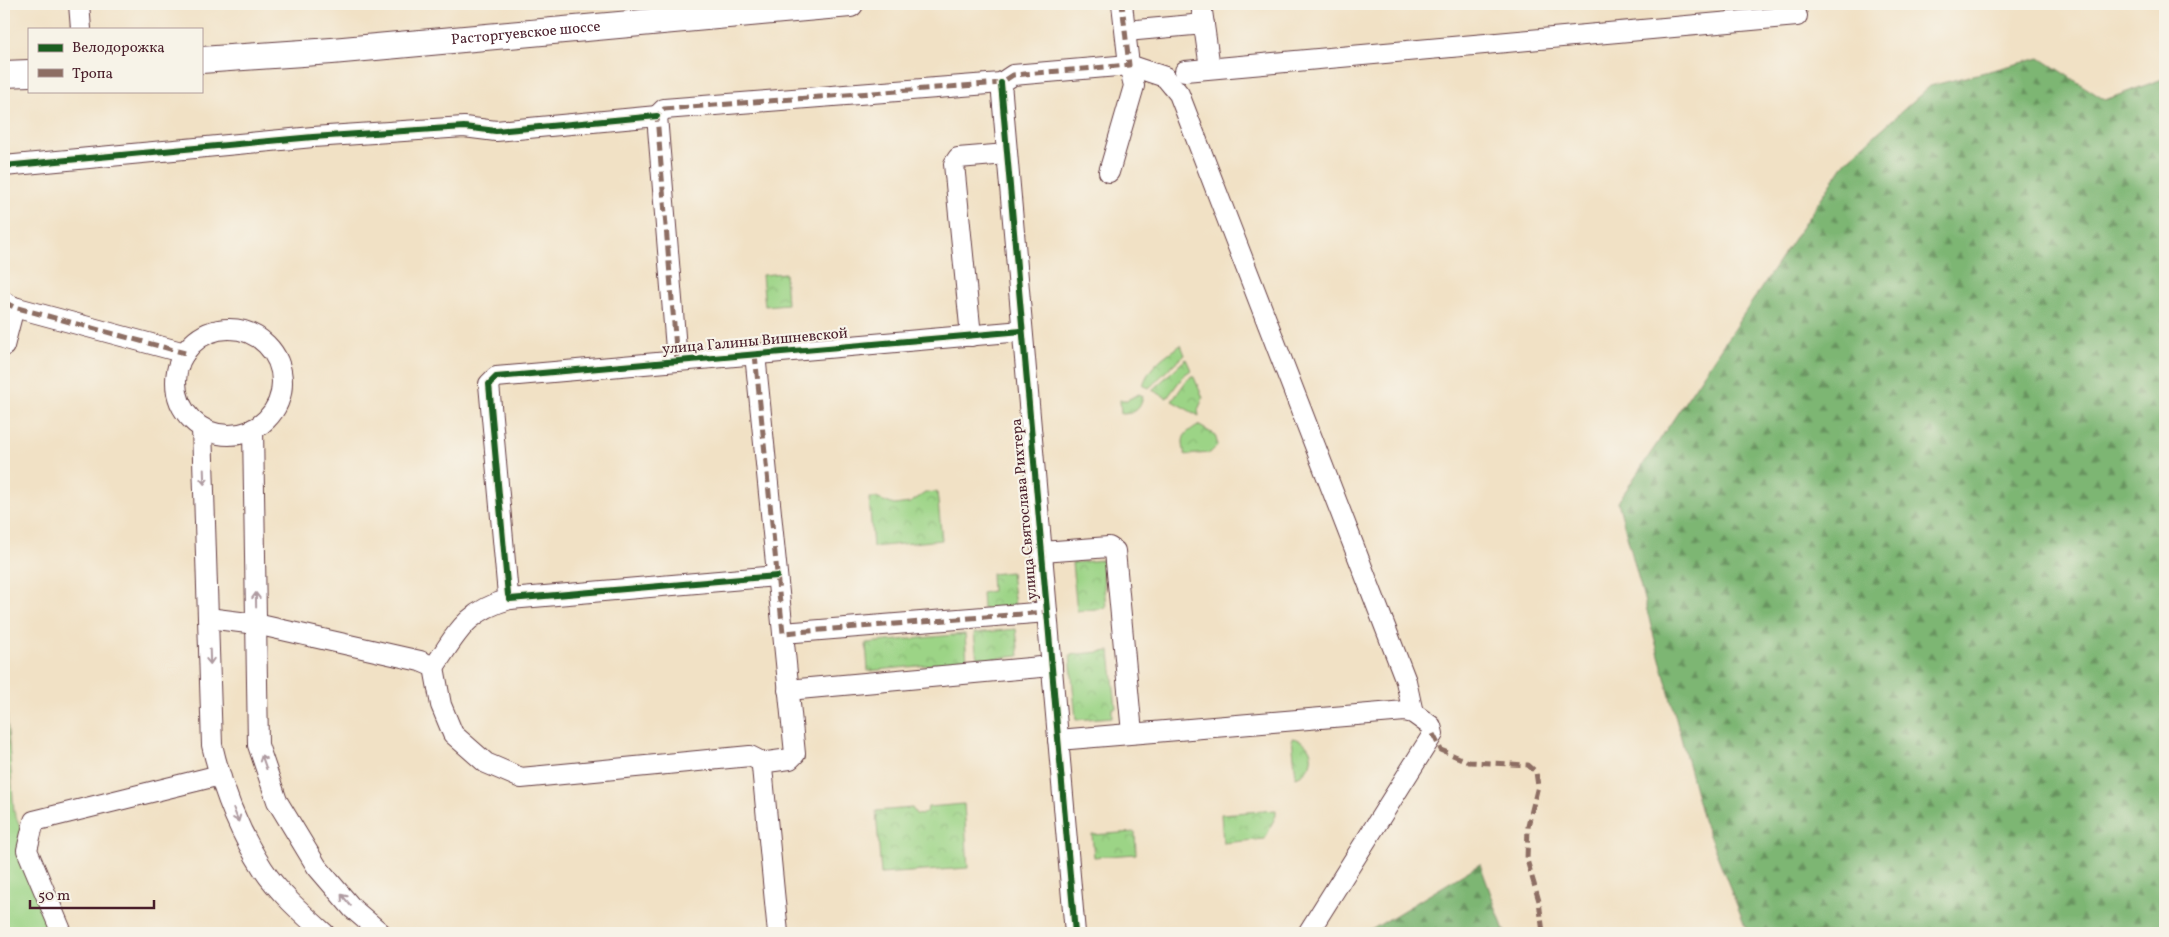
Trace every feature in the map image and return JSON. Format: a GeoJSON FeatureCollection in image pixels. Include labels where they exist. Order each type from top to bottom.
{"type":"FeatureCollection","features":[{"type":"Feature","properties":{"kind":"main road","name":"Расторгуевское шоссе"},"geometry":{"type":"LineString","coordinates":[[202,60],[332,51],[850,4]]}},
{"type":"Feature","properties":{"kind":"main road"},"geometry":{"type":"LineString","coordinates":[[4,74],[28,73]]}},
{"type":"Feature","properties":{"kind":"street"},"geometry":{"type":"LineString","coordinates":[[79,4],[81,28]]}},
{"type":"Feature","properties":{"kind":"street"},"geometry":{"type":"LineString","coordinates":[[1109,172],[1134,86],[1129,65],[1122,4]]}},
{"type":"Feature","properties":{"kind":"street"},"geometry":{"type":"LineString","coordinates":[[1201,4],[1210,68]]}},
{"type":"Feature","properties":{"kind":"street"},"geometry":{"type":"LineString","coordinates":[[1185,70],[1797,16]]}},
{"type":"Feature","properties":{"kind":"street"},"geometry":{"type":"LineString","coordinates":[[1126,31],[1204,24]]}},
{"type":"Feature","properties":{"kind":"street"},"geometry":{"type":"LineString","coordinates":[[4,166],[313,137],[464,127],[496,131],[657,116],[664,108],[1001,83],[1014,75],[1129,65],[1165,77],[1179,94],[1403,672],[1413,713]]}},
{"type":"Feature","properties":{"kind":"street","name":"улица Святослава Рихтера"},"geometry":{"type":"LineString","coordinates":[[1001,83],[1075,933]]}},
{"type":"Feature","properties":{"kind":"street"},"geometry":{"type":"LineString","coordinates":[[657,116],[677,361]]}},
{"type":"Feature","properties":{"kind":"street"},"geometry":{"type":"LineString","coordinates":[[971,336],[954,164],[958,158],[1007,154]]}},
{"type":"Feature","properties":{"kind":"street"},"geometry":{"type":"LineString","coordinates":[[4,346],[9,304],[185,352]]}},
{"type":"Feature","properties":{"kind":"street"},"geometry":{"type":"LineString","coordinates":[[229,329],[246,332],[262,340],[274,354],[281,370],[282,388],[277,404],[267,419],[253,430],[236,435],[218,434],[202,428],[189,417],[180,402],[176,386],[178,368],[185,352],[204,336],[212,332],[229,329]]}},
{"type":"Feature","properties":{"kind":"street","name":"улица Галины Вишневской"},"geometry":{"type":"LineString","coordinates":[[510,599],[508,595],[489,384],[496,376],[1022,331]]}},
{"type":"Feature","properties":{"kind":"street"},"geometry":{"type":"LineString","coordinates":[[755,354],[795,754],[790,759],[764,763],[750,756],[520,778],[486,763],[453,734],[441,705],[434,667],[471,616],[490,605],[510,599],[777,576]]}},
{"type":"Feature","properties":{"kind":"street"},"geometry":{"type":"LineString","coordinates":[[202,428],[212,745],[220,774],[239,824],[264,870],[324,933]]}},
{"type":"Feature","properties":{"kind":"street"},"geometry":{"type":"LineString","coordinates":[[253,430],[258,745],[277,801],[317,866],[353,909],[381,933]]}},
{"type":"Feature","properties":{"kind":"street"},"geometry":{"type":"LineString","coordinates":[[1042,552],[1109,547],[1115,551],[1132,734]]}},
{"type":"Feature","properties":{"kind":"street"},"geometry":{"type":"LineString","coordinates":[[783,633],[1046,612]]}},
{"type":"Feature","properties":{"kind":"street"},"geometry":{"type":"LineString","coordinates":[[208,618],[256,624],[420,661],[434,667]]}},
{"type":"Feature","properties":{"kind":"street"},"geometry":{"type":"LineString","coordinates":[[788,690],[1052,666]]}},
{"type":"Feature","properties":{"kind":"street"},"geometry":{"type":"LineString","coordinates":[[1058,740],[1405,711],[1413,713],[1431,726],[1433,734],[1308,933]]}},
{"type":"Feature","properties":{"kind":"street"},"geometry":{"type":"LineString","coordinates":[[764,763],[762,767],[778,933]]}},
{"type":"Feature","properties":{"kind":"street"},"geometry":{"type":"LineString","coordinates":[[62,933],[27,850],[34,821],[220,774]]}},
{"type":"Feature","properties":{"kind":"green space"},"geometry":{"type":"Polygon","coordinates":[[[2040,58],[2105,100],[2165,78],[2165,933],[1748,933],[1703,820],[1618,502],[1846,161],[1930,86],[2040,58]]]}},
{"type":"Feature","properties":{"kind":"green space"},"geometry":{"type":"Polygon","coordinates":[[[785,273],[787,304],[765,306],[762,275],[785,273]]]}},
{"type":"Feature","properties":{"kind":"green space"},"geometry":{"type":"Polygon","coordinates":[[[1181,345],[1185,355],[1149,388],[1143,385],[1153,367],[1181,345]]]}},
{"type":"Feature","properties":{"kind":"green space"},"geometry":{"type":"Polygon","coordinates":[[[1186,359],[1191,370],[1184,375],[1167,398],[1152,390],[1186,359]]]}},
{"type":"Feature","properties":{"kind":"green space"},"geometry":{"type":"Polygon","coordinates":[[[1193,375],[1203,398],[1198,410],[1199,416],[1172,401],[1187,380],[1193,375]]]}},
{"type":"Feature","properties":{"kind":"green space"},"geometry":{"type":"Polygon","coordinates":[[[1139,394],[1143,396],[1139,407],[1134,412],[1121,414],[1120,400],[1127,400],[1139,394]]]}},
{"type":"Feature","properties":{"kind":"green space"},"geometry":{"type":"Polygon","coordinates":[[[1198,425],[1215,435],[1218,445],[1210,453],[1185,455],[1184,437],[1198,425]]]}},
{"type":"Feature","properties":{"kind":"green space"},"geometry":{"type":"Polygon","coordinates":[[[937,492],[942,540],[873,547],[869,498],[876,498],[894,505],[910,503],[925,493],[937,492]]]}},
{"type":"Feature","properties":{"kind":"green space"},"geometry":{"type":"Polygon","coordinates":[[[1102,560],[1106,608],[1077,611],[1072,563],[1102,560]]]}},
{"type":"Feature","properties":{"kind":"green space"},"geometry":{"type":"Polygon","coordinates":[[[1011,572],[1015,606],[983,609],[982,593],[992,591],[991,574],[1011,572]]]}},
{"type":"Feature","properties":{"kind":"green space"},"geometry":{"type":"Polygon","coordinates":[[[1016,629],[1019,656],[977,660],[974,633],[1016,629]]]}},
{"type":"Feature","properties":{"kind":"green space"},"geometry":{"type":"Polygon","coordinates":[[[965,634],[967,661],[868,671],[866,643],[965,634]]]}},
{"type":"Feature","properties":{"kind":"green space"},"geometry":{"type":"Polygon","coordinates":[[[1110,651],[1116,708],[1112,708],[1112,717],[1076,720],[1070,655],[1110,651]]]}},
{"type":"Feature","properties":{"kind":"green space"},"geometry":{"type":"Polygon","coordinates":[[[4,677],[14,812],[66,933],[4,933],[4,677]]]}},
{"type":"Feature","properties":{"kind":"green space"},"geometry":{"type":"Polygon","coordinates":[[[1292,738],[1306,744],[1311,756],[1308,768],[1296,777],[1292,738]]]}},
{"type":"Feature","properties":{"kind":"green space"},"geometry":{"type":"Polygon","coordinates":[[[964,804],[968,868],[881,874],[876,811],[912,808],[916,814],[921,815],[927,811],[928,807],[964,804]]]}},
{"type":"Feature","properties":{"kind":"green space"},"geometry":{"type":"Polygon","coordinates":[[[1276,810],[1276,815],[1265,839],[1223,843],[1221,814],[1276,810]]]}},
{"type":"Feature","properties":{"kind":"green space"},"geometry":{"type":"Polygon","coordinates":[[[1135,832],[1136,854],[1094,857],[1092,835],[1135,832]]]}},
{"type":"Feature","properties":{"kind":"green space"},"geometry":{"type":"Polygon","coordinates":[[[1480,864],[1505,933],[1366,933],[1480,864]]]}},
{"type":"Feature","properties":{"kind":"marked path"},"geometry":{"type":"LineString","coordinates":[[677,361],[657,116],[664,109],[1001,83],[1013,75],[1129,65],[1122,4]]}},
{"type":"Feature","properties":{"kind":"marked path"},"geometry":{"type":"LineString","coordinates":[[4,302],[14,307],[185,353]]}},
{"type":"Feature","properties":{"kind":"marked path"},"geometry":{"type":"LineString","coordinates":[[755,354],[783,633],[1047,612]]}},
{"type":"Feature","properties":{"kind":"marked path"},"geometry":{"type":"LineString","coordinates":[[1433,734],[1441,750],[1469,762],[1528,765],[1536,772],[1538,786],[1528,826],[1527,860],[1539,901],[1543,933]]}},
{"type":"Feature","properties":{"kind":"cycle path"},"geometry":{"type":"LineString","coordinates":[[1001,83],[1075,933]]}},
{"type":"Feature","properties":{"kind":"cycle path"},"geometry":{"type":"LineString","coordinates":[[4,166],[313,137],[464,127],[496,131],[657,116]]}},
{"type":"Feature","properties":{"kind":"cycle path"},"geometry":{"type":"LineString","coordinates":[[777,576],[510,599],[508,595],[489,384],[496,377],[1022,331]]}}]}
